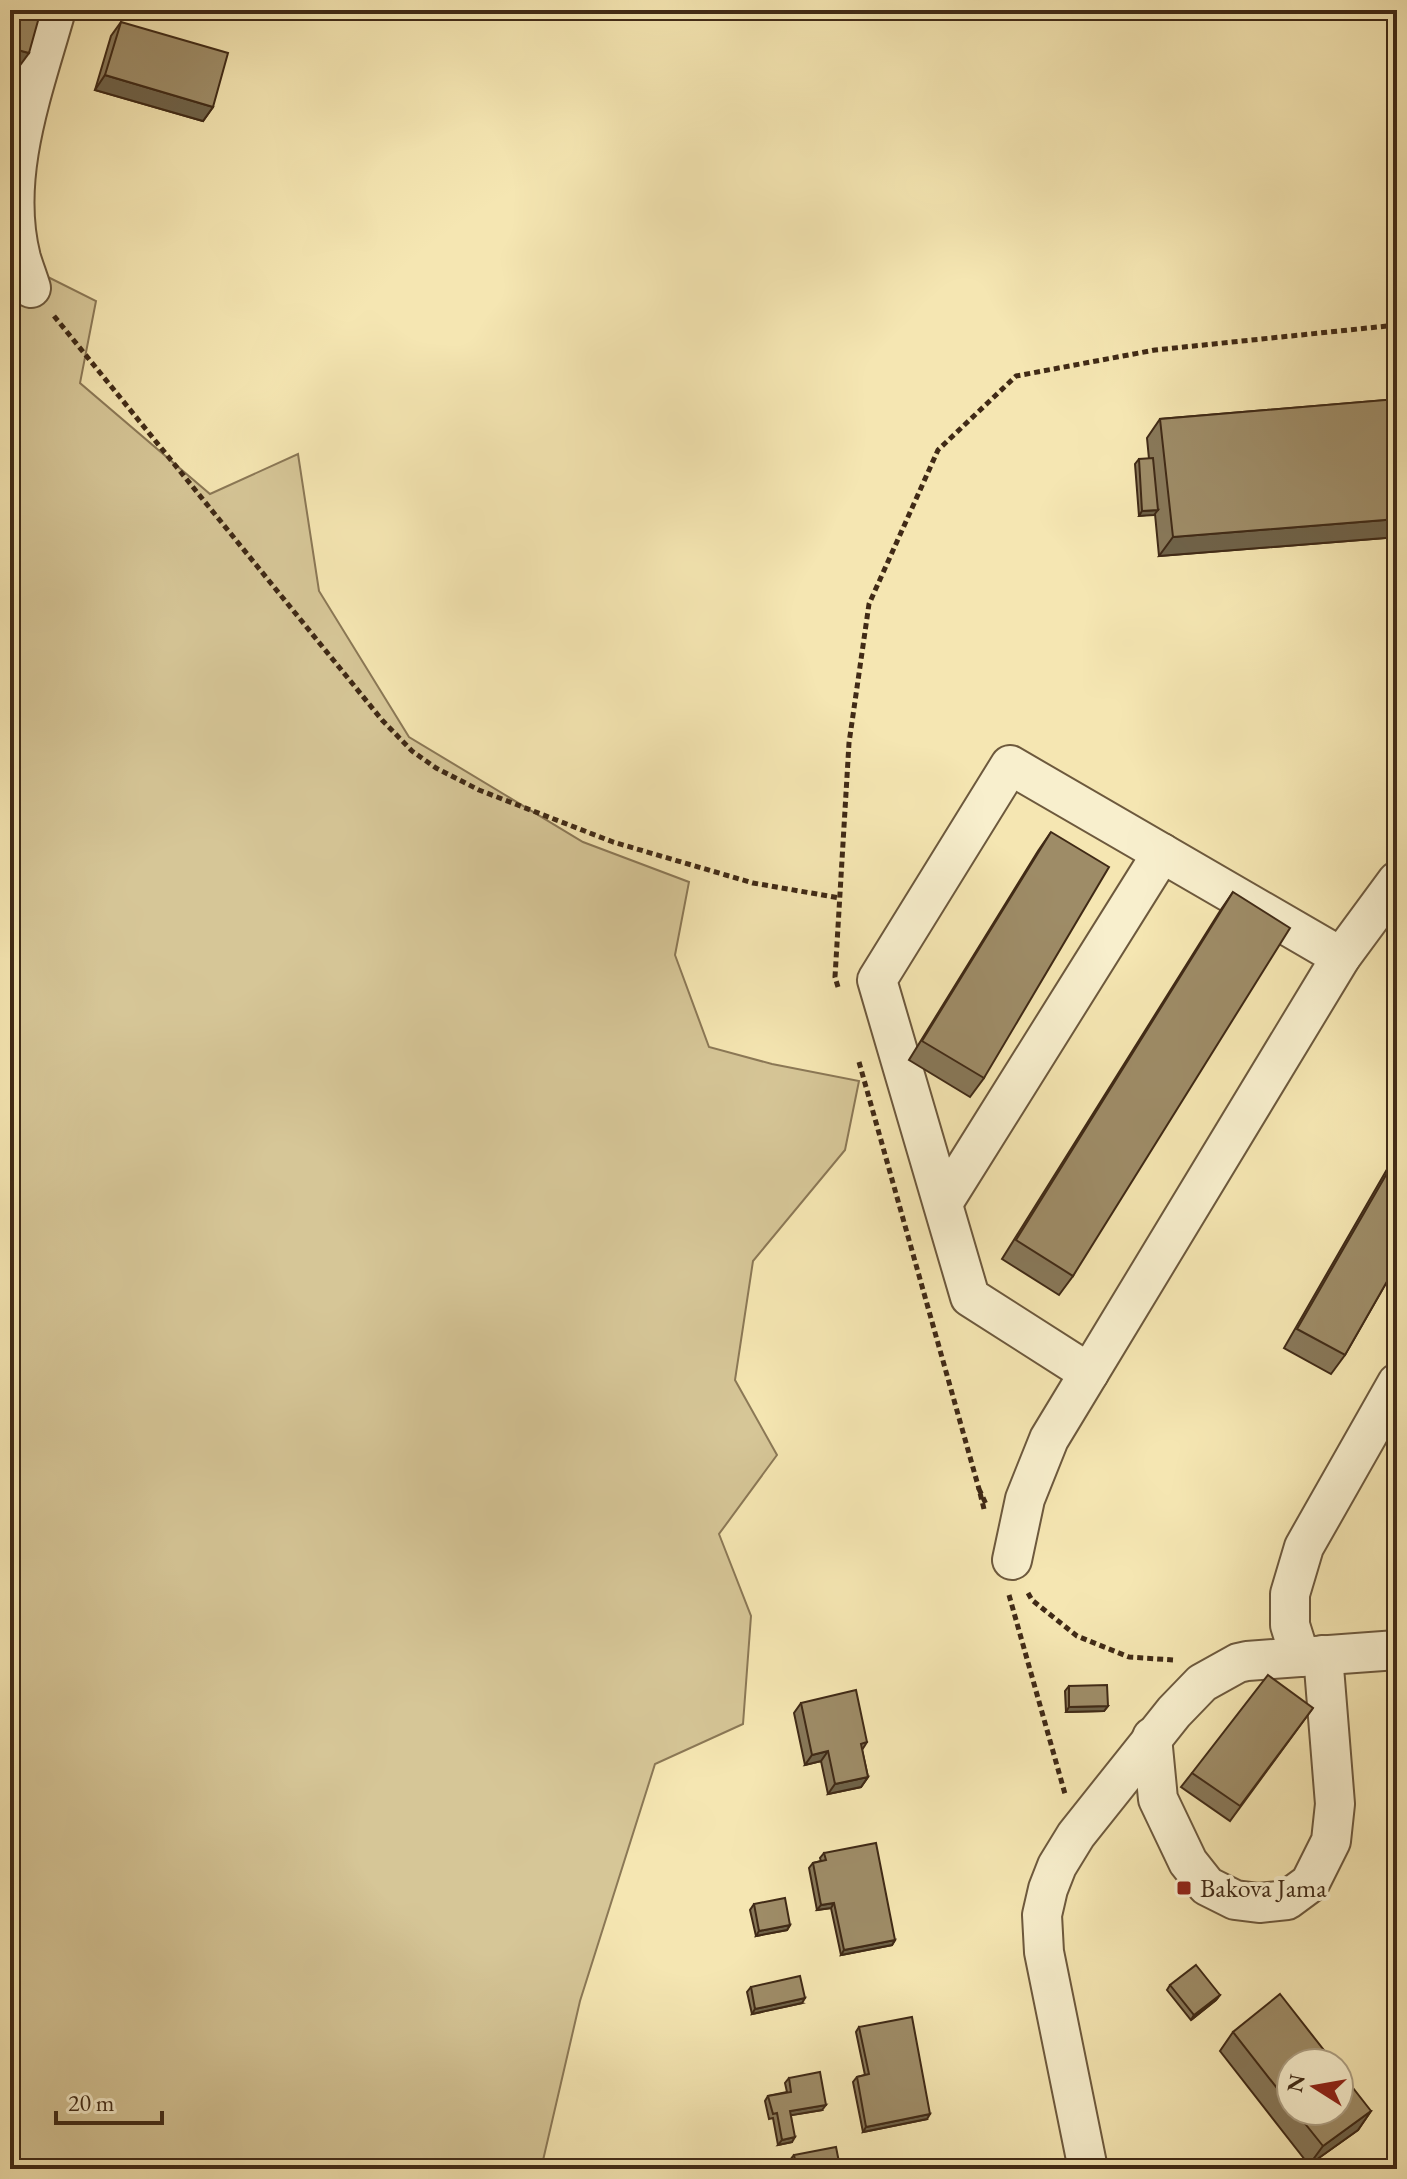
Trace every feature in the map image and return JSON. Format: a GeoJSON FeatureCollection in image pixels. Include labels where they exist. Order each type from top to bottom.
{"type":"FeatureCollection","features":[{"type":"Feature","properties":{"kind":"street"},"geometry":{"type":"LineString","coordinates":[[31,288],[21,257],[15,217],[16,174],[31,100],[56,10]]}},
{"type":"Feature","properties":{"kind":"street"},"geometry":{"type":"LineString","coordinates":[[1089,1373],[970,1297],[877,980],[1010,765],[1341,957]]}},
{"type":"Feature","properties":{"kind":"street"},"geometry":{"type":"LineString","coordinates":[[943,1203],[1162,853]]}},
{"type":"Feature","properties":{"kind":"street"},"geometry":{"type":"LineString","coordinates":[[1010,1577],[1025,1499],[1049,1439],[1341,957],[1397,881]]}},
{"type":"Feature","properties":{"kind":"street"},"geometry":{"type":"LineString","coordinates":[[1152,1737],[1158,1799],[1188,1862],[1207,1886],[1235,1900],[1259,1903],[1287,1900],[1310,1883],[1331,1841],[1335,1804],[1328,1696],[1312,1656],[1290,1625],[1290,1594],[1304,1547],[1397,1383]]}},
{"type":"Feature","properties":{"kind":"street"},"geometry":{"type":"LineString","coordinates":[[1088,2169],[1044,1952],[1042,1915],[1057,1866],[1076,1835],[1152,1737],[1202,1683],[1247,1661],[1397,1650]]}},
{"type":"Feature","properties":{"kind":"path"},"geometry":{"type":"LineString","coordinates":[[31,288],[382,720],[424,760],[479,790],[613,842],[753,883],[840,898]]}},
{"type":"Feature","properties":{"kind":"path"},"geometry":{"type":"LineString","coordinates":[[987,1519],[979,1489],[1010,1577],[1076,1835]]}},
{"type":"Feature","properties":{"kind":"path"},"geometry":{"type":"LineString","coordinates":[[1010,1577],[1032,1600],[1077,1636],[1129,1657],[1176,1660]]}},
{"type":"Feature","properties":{"kind":"shaded area"},"geometry":{"type":"Polygon","coordinates":[[[10,258],[96,301],[80,383],[210,494],[298,454],[319,591],[409,737],[583,842],[689,882],[675,955],[709,1047],[772,1064],[859,1081],[845,1150],[753,1261],[735,1380],[777,1455],[719,1534],[751,1616],[743,1724],[655,1764],[580,2001],[541,2169],[10,2169],[10,258]]]}},
{"type":"Feature","properties":{"kind":"building"},"geometry":{"type":"Polygon","coordinates":[[[10,10],[41,10],[29,53],[10,48],[10,10]]]}},
{"type":"Feature","properties":{"kind":"building"},"geometry":{"type":"Polygon","coordinates":[[[121,22],[228,53],[213,107],[105,75],[121,22]]]}},
{"type":"Feature","properties":{"kind":"building"},"geometry":{"type":"Polygon","coordinates":[[[1397,399],[1397,519],[1173,537],[1160,419],[1397,399]]]}},
{"type":"Feature","properties":{"kind":"building"},"geometry":{"type":"Polygon","coordinates":[[[1153,458],[1158,510],[1142,511],[1139,459],[1153,458]]]}},
{"type":"Feature","properties":{"kind":"building"},"geometry":{"type":"Polygon","coordinates":[[[1051,832],[1109,867],[984,1078],[922,1041],[1051,832]]]}},
{"type":"Feature","properties":{"kind":"building"},"geometry":{"type":"Polygon","coordinates":[[[1233,892],[1290,928],[1073,1276],[1016,1240],[1233,892]]]}},
{"type":"Feature","properties":{"kind":"building"},"geometry":{"type":"Polygon","coordinates":[[[1397,1156],[1397,1264],[1345,1355],[1297,1329],[1397,1156]]]}},
{"type":"Feature","properties":{"kind":"building"},"geometry":{"type":"Polygon","coordinates":[[[1268,1675],[1313,1708],[1240,1806],[1192,1773],[1268,1675]]]}},
{"type":"Feature","properties":{"kind":"building"},"geometry":{"type":"Polygon","coordinates":[[[1107,1685],[1108,1706],[1069,1707],[1069,1686],[1107,1685]]]}},
{"type":"Feature","properties":{"kind":"building"},"geometry":{"type":"Polygon","coordinates":[[[856,1690],[867,1742],[861,1744],[868,1777],[835,1784],[828,1751],[812,1755],[801,1703],[856,1690]]]}},
{"type":"Feature","properties":{"kind":"building"},"geometry":{"type":"Polygon","coordinates":[[[876,1843],[895,1940],[844,1950],[834,1903],[821,1905],[813,1863],[826,1860],[824,1853],[876,1843]]]}},
{"type":"Feature","properties":{"kind":"building"},"geometry":{"type":"Polygon","coordinates":[[[785,1898],[790,1925],[759,1931],[754,1904],[785,1898]]]}},
{"type":"Feature","properties":{"kind":"building"},"geometry":{"type":"Polygon","coordinates":[[[1196,1965],[1220,1995],[1194,2015],[1170,1985],[1196,1965]]]}},
{"type":"Feature","properties":{"kind":"building"},"geometry":{"type":"Polygon","coordinates":[[[800,1976],[805,1998],[755,2009],[751,1987],[800,1976]]]}},
{"type":"Feature","properties":{"kind":"building"},"geometry":{"type":"Polygon","coordinates":[[[1280,1994],[1321,2047],[1275,2047],[1275,2086],[1233,2032],[1280,1994]]]}},
{"type":"Feature","properties":{"kind":"building"},"geometry":{"type":"Polygon","coordinates":[[[912,2017],[930,2114],[866,2127],[857,2077],[869,2074],[859,2027],[912,2017]]]}},
{"type":"Feature","properties":{"kind":"building"},"geometry":{"type":"Polygon","coordinates":[[[820,2072],[826,2105],[790,2111],[795,2137],[782,2140],[777,2113],[773,2114],[768,2096],[791,2092],[789,2078],[820,2072]]]}},
{"type":"Feature","properties":{"kind":"building"},"geometry":{"type":"Polygon","coordinates":[[[1355,2090],[1371,2111],[1355,2123],[1355,2090]]]}},
{"type":"Feature","properties":{"kind":"building"},"geometry":{"type":"Polygon","coordinates":[[[1308,2127],[1349,2127],[1323,2146],[1308,2127]]]}},
{"type":"Feature","properties":{"kind":"building"},"geometry":{"type":"Polygon","coordinates":[[[836,2147],[840,2167],[797,2169],[794,2155],[836,2147]]]}},
{"type":"Feature","properties":{"kind":"place","name":"Bakova Jama"},"geometry":{"type":"Point","coordinates":[1184,1888]}}]}
